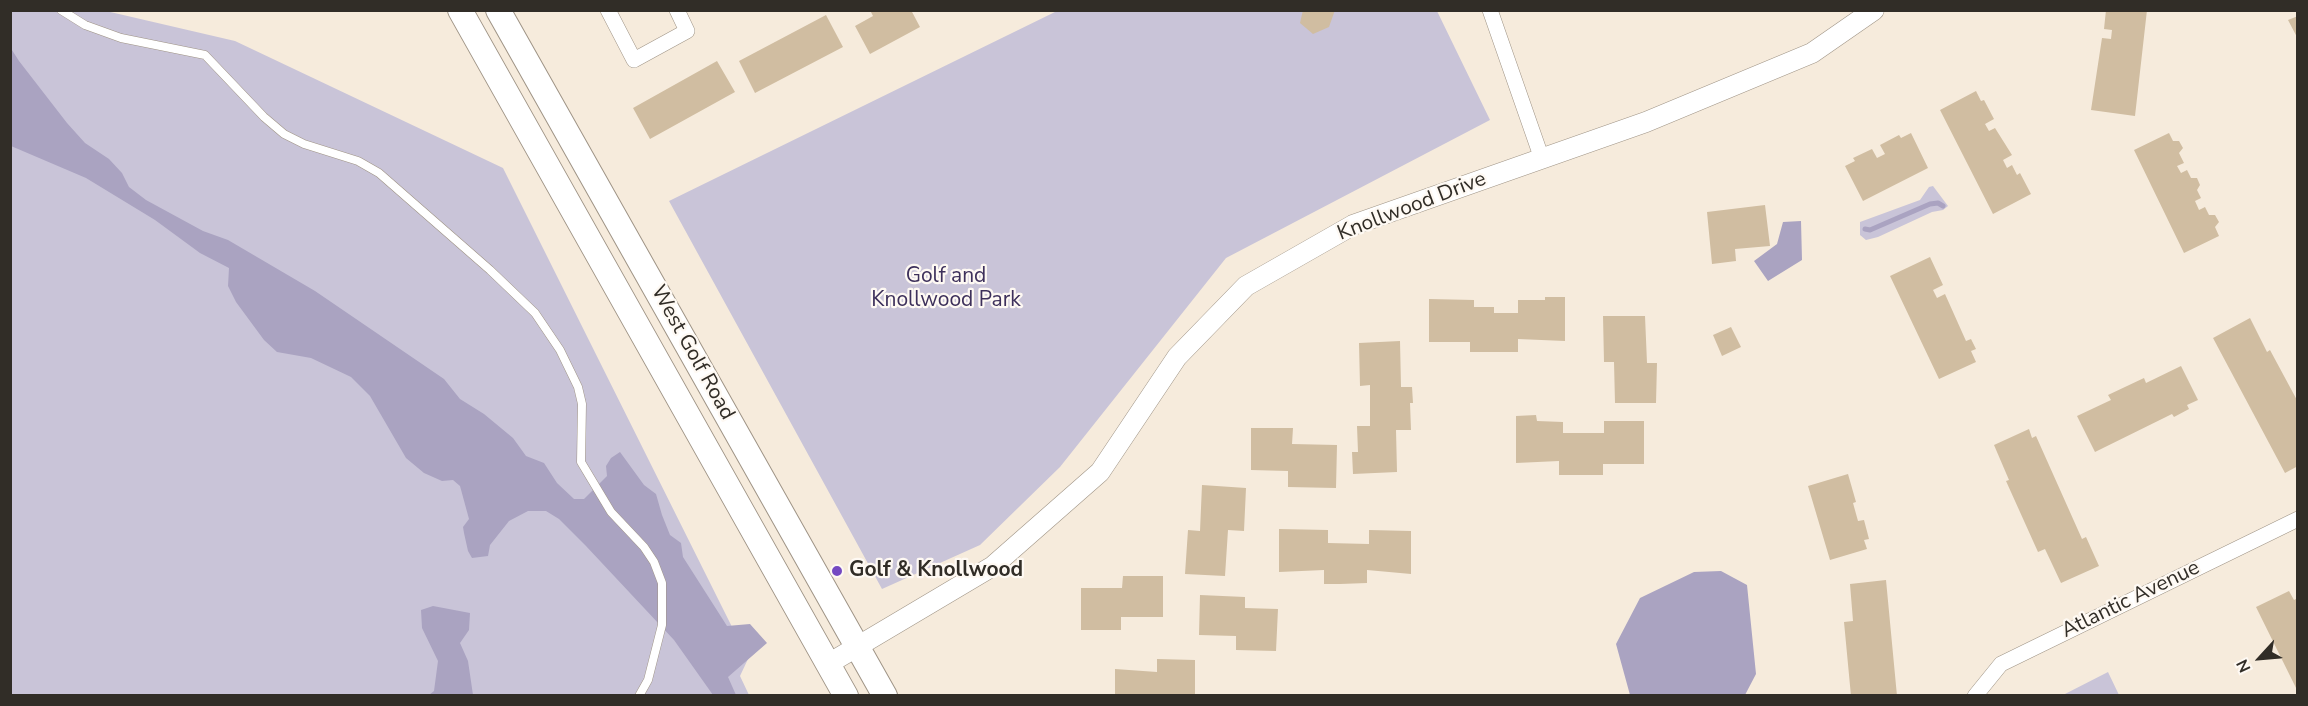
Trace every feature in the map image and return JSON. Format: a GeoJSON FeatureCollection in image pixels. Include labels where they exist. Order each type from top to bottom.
{"type":"FeatureCollection","features":[{"type":"Feature","properties":{"kind":"main road","name":"West Golf Road"},"geometry":{"type":"LineString","coordinates":[[460,10],[846,696]]}},
{"type":"Feature","properties":{"kind":"main road","name":"West Golf Road"},"geometry":{"type":"LineString","coordinates":[[498,10],[885,696]]}},
{"type":"Feature","properties":{"kind":"street"},"geometry":{"type":"LineString","coordinates":[[608,10],[634,60],[687,31],[677,10]]}},
{"type":"Feature","properties":{"kind":"street"},"geometry":{"type":"LineString","coordinates":[[1490,10],[1542,159]]}},
{"type":"Feature","properties":{"kind":"street","name":"Knollwood Drive"},"geometry":{"type":"LineString","coordinates":[[828,664],[993,567],[1100,472],[1176,357],[1246,286],[1353,225],[1646,122],[1812,53],[1874,10]]}},
{"type":"Feature","properties":{"kind":"street","name":"Atlantic Avenue"},"geometry":{"type":"LineString","coordinates":[[1976,696],[2001,664],[2298,519]]}},
{"type":"Feature","properties":{"kind":"lane"},"geometry":{"type":"LineString","coordinates":[[60,10],[84,25],[121,38],[205,55],[264,117],[284,134],[304,144],[358,162],[393,184],[423,214],[490,270],[535,313],[560,350],[578,387],[582,404],[581,462],[611,513],[644,547],[654,562],[662,584],[662,625],[648,680],[639,696]]}},
{"type":"Feature","properties":{"kind":"green space"},"geometry":{"type":"Polygon","coordinates":[[[10,11],[106,11],[235,41],[503,168],[748,659],[740,676],[749,695],[11,695],[10,11]]]}},
{"type":"Feature","properties":{"kind":"green space","name":"Golf and Knollwood Park"},"geometry":{"type":"Polygon","coordinates":[[[1057,11],[1437,11],[1490,120],[1226,258],[1060,467],[980,545],[882,589],[669,201],[1057,11]]]}},
{"type":"Feature","properties":{"kind":"green space"},"geometry":{"type":"Polygon","coordinates":[[[1933,186],[1948,206],[1943,210],[1932,212],[1878,237],[1866,240],[1860,235],[1860,222],[1920,200],[1929,187],[1933,186]]]}},
{"type":"Feature","properties":{"kind":"green space"},"geometry":{"type":"Polygon","coordinates":[[[2108,672],[2119,695],[2063,695],[2108,672]]]}},
{"type":"Feature","properties":{"kind":"shaded area"},"geometry":{"type":"Polygon","coordinates":[[[10,47],[67,123],[85,143],[109,159],[122,173],[129,187],[146,200],[203,231],[228,240],[315,291],[444,379],[460,399],[484,414],[513,438],[526,456],[544,463],[557,483],[574,499],[584,499],[607,476],[606,466],[611,458],[620,452],[644,485],[656,494],[670,535],[681,543],[683,557],[727,626],[750,624],[767,643],[728,677],[736,695],[713,695],[674,640],[586,546],[559,519],[546,511],[528,511],[509,521],[490,545],[488,556],[472,558],[468,551],[463,527],[469,519],[460,486],[453,480],[442,481],[424,473],[406,458],[370,396],[351,377],[311,358],[277,352],[264,340],[236,302],[228,286],[229,268],[200,253],[155,220],[86,178],[11,146],[10,47]]]}},
{"type":"Feature","properties":{"kind":"shaded area"},"geometry":{"type":"Polygon","coordinates":[[[1801,221],[1802,260],[1768,281],[1754,261],[1777,244],[1783,222],[1801,221]]]}},
{"type":"Feature","properties":{"kind":"shaded area"},"geometry":{"type":"Polygon","coordinates":[[[1721,571],[1747,585],[1756,674],[1745,695],[1630,695],[1616,644],[1640,598],[1694,572],[1721,571]]]}},
{"type":"Feature","properties":{"kind":"shaded area"},"geometry":{"type":"Polygon","coordinates":[[[433,606],[470,613],[469,630],[460,643],[468,661],[473,695],[429,695],[434,691],[438,661],[422,628],[421,610],[433,606]]]}},
{"type":"Feature","properties":{"kind":"building"},"geometry":{"type":"Polygon","coordinates":[[[870,10],[911,10],[920,27],[870,54],[855,26],[873,16],[870,10]]]}},
{"type":"Feature","properties":{"kind":"building"},"geometry":{"type":"Polygon","coordinates":[[[1303,10],[1335,10],[1329,27],[1313,34],[1300,23],[1303,10]]]}},
{"type":"Feature","properties":{"kind":"building"},"geometry":{"type":"Polygon","coordinates":[[[2106,10],[2147,10],[2135,116],[2091,110],[2102,38],[2111,39],[2112,30],[2104,29],[2106,10]]]}},
{"type":"Feature","properties":{"kind":"building"},"geometry":{"type":"Polygon","coordinates":[[[826,15],[843,47],[755,93],[739,61],[826,15]]]}},
{"type":"Feature","properties":{"kind":"building"},"geometry":{"type":"Polygon","coordinates":[[[2298,16],[2298,39],[2288,20],[2298,16]]]}},
{"type":"Feature","properties":{"kind":"building"},"geometry":{"type":"Polygon","coordinates":[[[717,61],[735,92],[650,139],[633,108],[717,61]]]}},
{"type":"Feature","properties":{"kind":"building"},"geometry":{"type":"Polygon","coordinates":[[[1976,91],[1981,101],[1984,100],[1994,119],[1985,124],[1989,131],[1995,128],[2012,155],[2003,160],[2007,168],[2012,165],[2017,175],[2020,173],[2031,194],[1993,214],[1940,110],[1976,91]]]}},
{"type":"Feature","properties":{"kind":"building"},"geometry":{"type":"Polygon","coordinates":[[[1911,133],[1928,168],[1863,201],[1845,166],[1855,161],[1853,158],[1872,149],[1877,158],[1885,154],[1880,145],[1899,135],[1901,138],[1911,133]]]}},
{"type":"Feature","properties":{"kind":"building"},"geometry":{"type":"Polygon","coordinates":[[[2169,133],[2173,141],[2179,141],[2183,148],[2179,153],[2184,163],[2177,166],[2181,173],[2187,170],[2191,178],[2197,178],[2200,185],[2197,190],[2201,198],[2195,201],[2199,210],[2205,207],[2209,215],[2215,215],[2219,222],[2215,227],[2219,236],[2184,253],[2134,150],[2169,133]]]}},
{"type":"Feature","properties":{"kind":"building"},"geometry":{"type":"Polygon","coordinates":[[[1765,205],[1770,246],[1735,249],[1736,261],[1712,264],[1707,212],[1765,205]]]}},
{"type":"Feature","properties":{"kind":"building"},"geometry":{"type":"Polygon","coordinates":[[[1930,257],[1943,285],[1933,290],[1937,298],[1945,294],[1966,341],[1971,339],[1976,349],[1971,351],[1976,362],[1939,379],[1890,276],[1930,257]]]}},
{"type":"Feature","properties":{"kind":"building"},"geometry":{"type":"Polygon","coordinates":[[[1545,297],[1565,297],[1565,341],[1518,339],[1518,352],[1470,352],[1470,342],[1429,342],[1429,299],[1474,300],[1474,307],[1494,307],[1494,313],[1518,313],[1518,300],[1545,300],[1545,297]]]}},
{"type":"Feature","properties":{"kind":"building"},"geometry":{"type":"Polygon","coordinates":[[[1603,316],[1645,316],[1647,363],[1657,363],[1656,403],[1615,403],[1614,362],[1604,362],[1603,316]]]}},
{"type":"Feature","properties":{"kind":"building"},"geometry":{"type":"Polygon","coordinates":[[[2250,318],[2267,352],[2270,350],[2298,402],[2298,466],[2285,473],[2213,338],[2250,318]]]}},
{"type":"Feature","properties":{"kind":"building"},"geometry":{"type":"Polygon","coordinates":[[[1731,327],[1741,347],[1722,356],[1713,335],[1731,327]]]}},
{"type":"Feature","properties":{"kind":"building"},"geometry":{"type":"Polygon","coordinates":[[[1400,341],[1401,387],[1412,387],[1413,403],[1410,403],[1411,430],[1396,430],[1397,472],[1353,474],[1352,452],[1358,452],[1357,426],[1370,426],[1370,385],[1360,386],[1359,343],[1400,341]]]}},
{"type":"Feature","properties":{"kind":"building"},"geometry":{"type":"Polygon","coordinates":[[[2181,366],[2198,400],[2187,405],[2189,409],[2174,417],[2172,414],[2095,452],[2077,416],[2111,400],[2108,395],[2144,378],[2146,383],[2181,366]]]}},
{"type":"Feature","properties":{"kind":"building"},"geometry":{"type":"Polygon","coordinates":[[[1536,415],[1537,421],[1563,422],[1563,433],[1604,433],[1604,421],[1644,421],[1644,464],[1603,464],[1603,475],[1559,475],[1559,461],[1516,463],[1516,416],[1536,415]]]}},
{"type":"Feature","properties":{"kind":"building"},"geometry":{"type":"Polygon","coordinates":[[[1251,428],[1293,428],[1292,444],[1337,445],[1336,488],[1288,487],[1288,471],[1251,470],[1251,428]]]}},
{"type":"Feature","properties":{"kind":"building"},"geometry":{"type":"Polygon","coordinates":[[[2029,429],[2032,438],[2036,436],[2082,539],[2086,537],[2099,566],[2061,583],[2045,549],[2038,552],[2006,481],[2009,480],[1994,445],[2029,429]]]}},
{"type":"Feature","properties":{"kind":"building"},"geometry":{"type":"Polygon","coordinates":[[[1848,474],[1856,502],[1853,503],[1858,521],[1864,520],[1869,539],[1864,540],[1867,549],[1830,560],[1808,486],[1848,474]]]}},
{"type":"Feature","properties":{"kind":"building"},"geometry":{"type":"Polygon","coordinates":[[[1202,485],[1246,488],[1244,531],[1228,530],[1225,576],[1185,574],[1188,530],[1200,531],[1202,485]]]}},
{"type":"Feature","properties":{"kind":"building"},"geometry":{"type":"Polygon","coordinates":[[[1279,529],[1328,530],[1328,543],[1369,544],[1369,530],[1411,531],[1411,574],[1367,570],[1367,583],[1324,584],[1324,570],[1279,572],[1279,529]]]}},
{"type":"Feature","properties":{"kind":"building"},"geometry":{"type":"Polygon","coordinates":[[[1123,576],[1163,576],[1163,617],[1121,617],[1121,630],[1081,630],[1081,588],[1122,588],[1123,576]]]}},
{"type":"Feature","properties":{"kind":"building"},"geometry":{"type":"Polygon","coordinates":[[[1886,580],[1897,696],[1851,696],[1844,622],[1853,621],[1850,584],[1886,580]]]}},
{"type":"Feature","properties":{"kind":"building"},"geometry":{"type":"Polygon","coordinates":[[[2289,591],[2294,600],[2298,598],[2298,692],[2256,607],[2289,591]]]}},
{"type":"Feature","properties":{"kind":"building"},"geometry":{"type":"Polygon","coordinates":[[[1200,595],[1245,597],[1245,608],[1278,609],[1276,651],[1236,650],[1236,636],[1199,635],[1200,595]]]}},
{"type":"Feature","properties":{"kind":"building"},"geometry":{"type":"Polygon","coordinates":[[[1157,659],[1195,660],[1195,696],[1115,696],[1115,669],[1157,672],[1157,659]]]}},
{"type":"Feature","properties":{"kind":"waterway"},"geometry":{"type":"LineString","coordinates":[[1865,229],[1870,230],[1930,204],[1938,203],[1943,206]]}},
{"type":"Feature","properties":{"kind":"place","name":"Golf & Knollwood"},"geometry":{"type":"Point","coordinates":[837,571]}}]}
